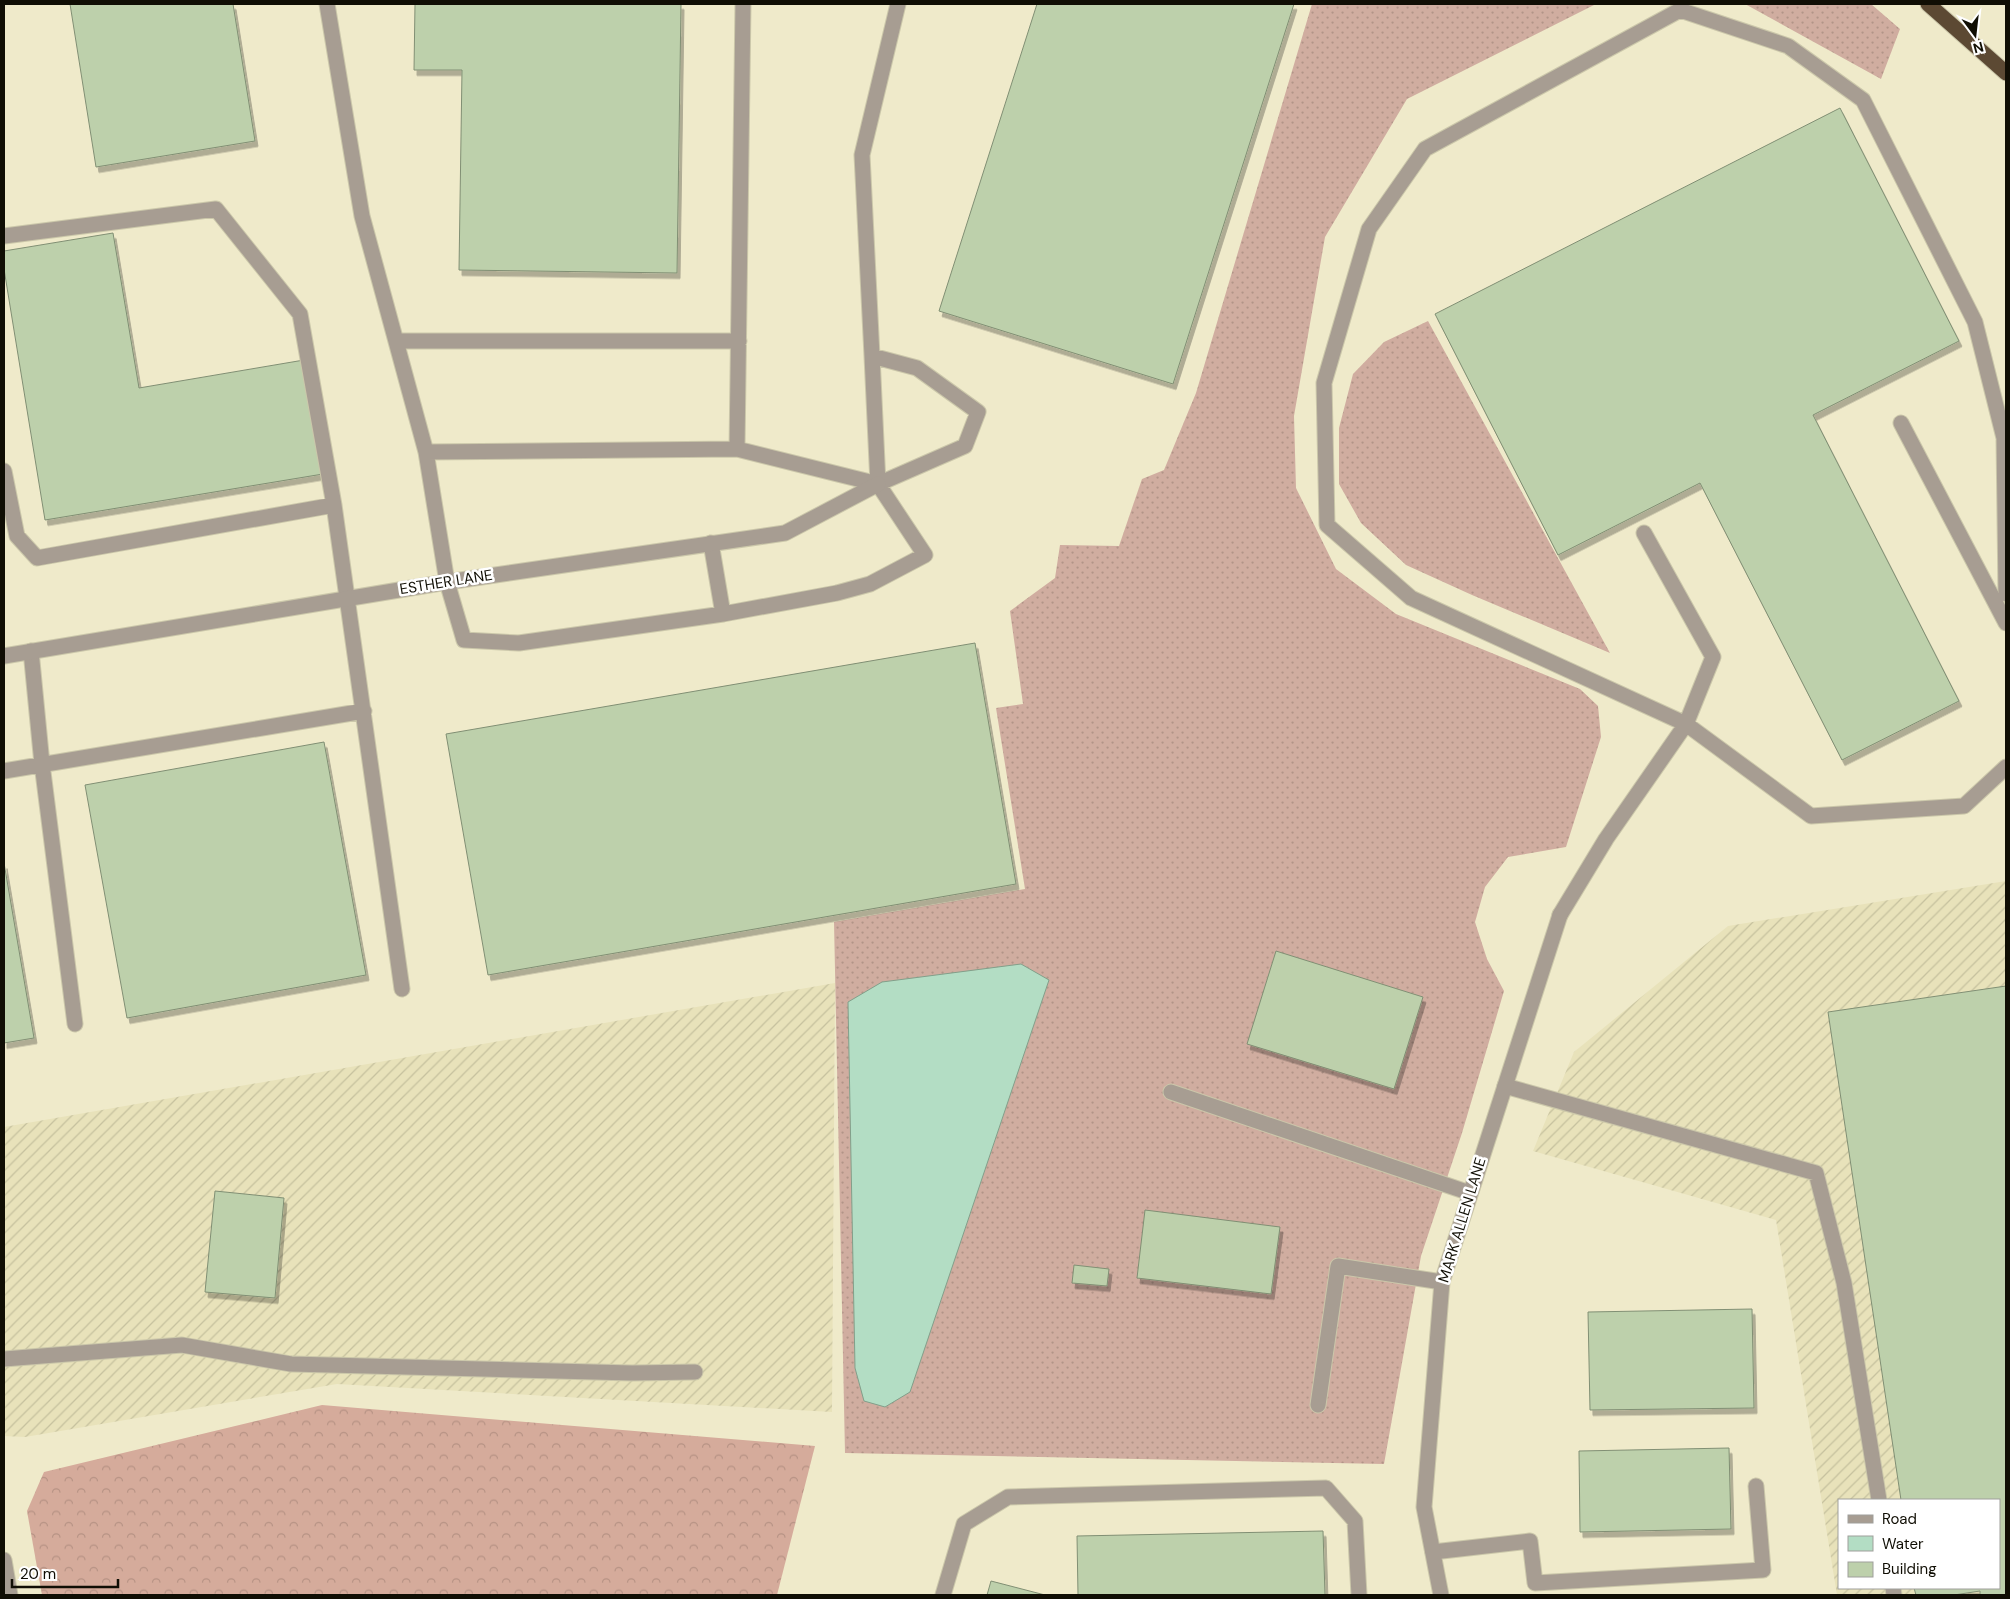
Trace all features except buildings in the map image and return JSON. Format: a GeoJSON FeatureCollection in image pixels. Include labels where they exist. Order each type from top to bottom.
{"type":"FeatureCollection","features":[{"type":"Feature","properties":{"kind":"highway"},"geometry":{"type":"LineString","coordinates":[[1928,4],[2006,74]]}},
{"type":"Feature","properties":{"kind":"street"},"geometry":{"type":"LineString","coordinates":[[326,4],[362,216],[426,452],[447,582],[464,640],[519,643],[723,614],[837,593],[870,584],[925,554],[878,484],[862,155],[898,4]]}},
{"type":"Feature","properties":{"kind":"street"},"geometry":{"type":"LineString","coordinates":[[737,449],[743,4]]}},
{"type":"Feature","properties":{"kind":"street"},"geometry":{"type":"LineString","coordinates":[[2006,594],[2004,438],[1975,322],[1863,100],[1788,46],[1680,10],[1425,149],[1369,229],[1324,383],[1327,524],[1412,598],[1686,724],[1811,816],[1964,806],[2006,767]]}},
{"type":"Feature","properties":{"kind":"street"},"geometry":{"type":"LineString","coordinates":[[4,236],[216,209],[300,314],[334,505],[402,989]]}},
{"type":"Feature","properties":{"kind":"street"},"geometry":{"type":"LineString","coordinates":[[396,341],[739,341]]}},
{"type":"Feature","properties":{"kind":"street","name":"ESTHER LANE"},"geometry":{"type":"LineString","coordinates":[[4,656],[447,582],[785,533],[878,484],[965,446],[978,412],[917,368],[872,356]]}},
{"type":"Feature","properties":{"kind":"street"},"geometry":{"type":"LineString","coordinates":[[1901,423],[2006,623]]}},
{"type":"Feature","properties":{"kind":"street"},"geometry":{"type":"LineString","coordinates":[[426,452],[737,449],[878,484]]}},
{"type":"Feature","properties":{"kind":"street"},"geometry":{"type":"LineString","coordinates":[[4,471],[17,536],[37,558],[334,505]]}},
{"type":"Feature","properties":{"kind":"street","name":"MARK ALLEN LANE"},"geometry":{"type":"LineString","coordinates":[[1441,1595],[1424,1508],[1442,1282],[1560,915],[1606,839],[1686,724],[1713,657],[1644,533]]}},
{"type":"Feature","properties":{"kind":"street"},"geometry":{"type":"LineString","coordinates":[[711,543],[723,614]]}},
{"type":"Feature","properties":{"kind":"street"},"geometry":{"type":"LineString","coordinates":[[31,651],[42,764],[75,1024]]}},
{"type":"Feature","properties":{"kind":"street"},"geometry":{"type":"LineString","coordinates":[[4,770],[364,711]]}},
{"type":"Feature","properties":{"kind":"street"},"geometry":{"type":"LineString","coordinates":[[1505,1086],[1816,1173],[1844,1283],[1879,1499]]}},
{"type":"Feature","properties":{"kind":"street"},"geometry":{"type":"LineString","coordinates":[[1171,1092],[1470,1194]]}},
{"type":"Feature","properties":{"kind":"street"},"geometry":{"type":"LineString","coordinates":[[1318,1405],[1338,1266],[1442,1282]]}},
{"type":"Feature","properties":{"kind":"street"},"geometry":{"type":"LineString","coordinates":[[4,1359],[182,1345],[291,1364],[632,1373],[696,1372]]}},
{"type":"Feature","properties":{"kind":"street"},"geometry":{"type":"LineString","coordinates":[[1433,1552],[1530,1541],[1535,1583],[1763,1570],[1756,1486]]}},
{"type":"Feature","properties":{"kind":"street"},"geometry":{"type":"LineString","coordinates":[[943,1595],[964,1524],[1008,1497],[1326,1488],[1355,1521],[1359,1595]]}},
{"type":"Feature","properties":{"kind":"street"},"geometry":{"type":"LineString","coordinates":[[4,1560],[10,1595]]}},
{"type":"Feature","properties":{"kind":"shaded area"},"geometry":{"type":"Polygon","coordinates":[[[1312,4],[1596,4],[1407,99],[1325,237],[1294,416],[1296,488],[1336,569],[1396,614],[1580,689],[1598,706],[1601,737],[1566,847],[1508,857],[1485,887],[1475,922],[1487,959],[1504,991],[1462,1133],[1421,1256],[1384,1464],[845,1453],[834,922],[1025,889],[996,708],[1023,704],[1010,611],[1055,578],[1060,545],[1119,546],[1142,479],[1164,470],[1196,393],[1312,4]]]}},
{"type":"Feature","properties":{"kind":"shaded area"},"geometry":{"type":"Polygon","coordinates":[[[1745,4],[1871,4],[1900,29],[1881,79],[1745,4]]]}},
{"type":"Feature","properties":{"kind":"shaded area"},"geometry":{"type":"Polygon","coordinates":[[[1428,321],[1610,653],[1406,565],[1361,523],[1339,484],[1339,428],[1353,374],[1384,342],[1428,321]]]}},
{"type":"Feature","properties":{"kind":"shaded area"},"geometry":{"type":"Polygon","coordinates":[[[2006,881],[2006,1595],[1837,1595],[1776,1220],[1533,1151],[1574,1052],[1728,926],[2006,881]]]}},
{"type":"Feature","properties":{"kind":"shaded area"},"geometry":{"type":"Polygon","coordinates":[[[835,983],[832,1412],[337,1384],[25,1437],[4,1436],[4,1127],[835,983]]]}},
{"type":"Feature","properties":{"kind":"green space"},"geometry":{"type":"Polygon","coordinates":[[[322,1405],[815,1446],[777,1595],[42,1595],[27,1511],[44,1472],[322,1405]]]}},
{"type":"Feature","properties":{"kind":"water"},"geometry":{"type":"Polygon","coordinates":[[[1021,964],[1049,980],[910,1392],[885,1407],[864,1401],[855,1368],[848,1002],[882,982],[1021,964]]]}}]}
